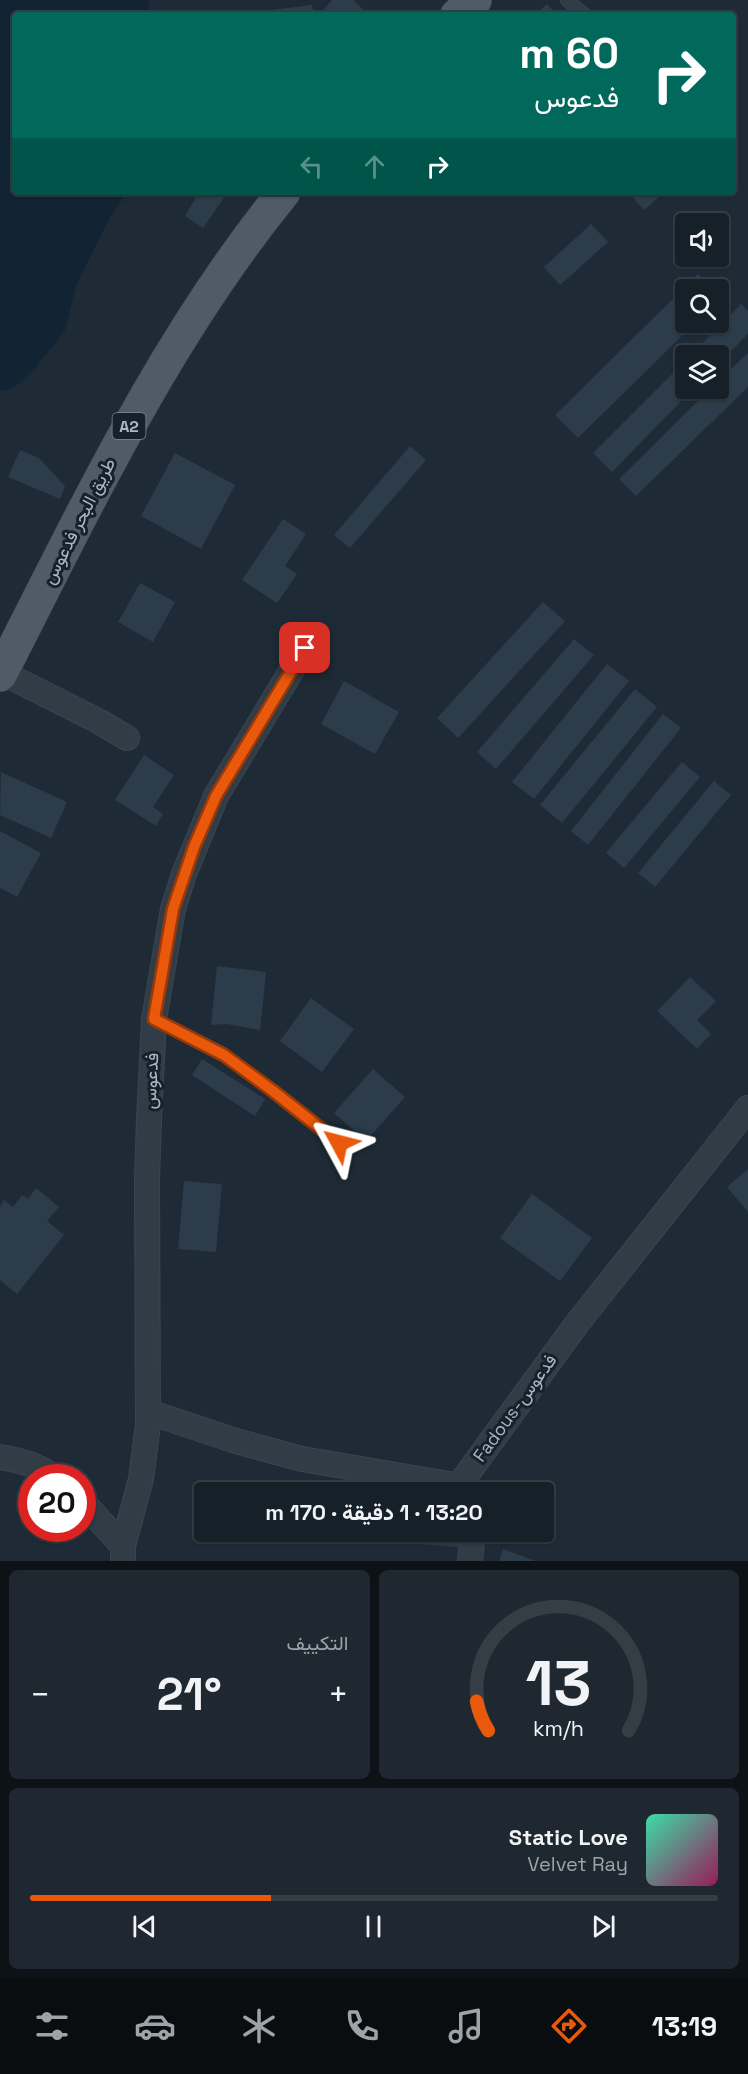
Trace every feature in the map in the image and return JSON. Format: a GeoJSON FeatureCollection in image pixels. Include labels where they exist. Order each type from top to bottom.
{"type":"FeatureCollection","features":[{"type":"Feature","properties":{"kind":"main road"},"geometry":{"type":"LineString","coordinates":[[461,12],[475,0]]}},
{"type":"Feature","properties":{"kind":"main road","name":"طريق البحر فدعوس"},"geometry":{"type":"LineString","coordinates":[[1,673],[111,458],[147,396],[196,313],[282,195]]}},
{"type":"Feature","properties":{"kind":"street","name":"فدعوس"},"geometry":{"type":"LineString","coordinates":[[123,1553],[141,1479],[147,1442],[149,1412],[147,1180],[154,1019],[173,909],[194,847],[216,796],[305,648]]}},
{"type":"Feature","properties":{"kind":"street"},"geometry":{"type":"LineString","coordinates":[[1,673],[100,722],[127,738]]}},
{"type":"Feature","properties":{"kind":"street","name":"Fadous-فدعوس"},"geometry":{"type":"LineString","coordinates":[[466,1482],[576,1325],[748,1108]]}},
{"type":"Feature","properties":{"kind":"street","name":"Fadous-فدعوس"},"geometry":{"type":"LineString","coordinates":[[149,1412],[236,1441],[302,1459],[437,1482]]}},
{"type":"Feature","properties":{"kind":"street"},"geometry":{"type":"LineString","coordinates":[[0,1456],[31,1464]]}},
{"type":"Feature","properties":{"kind":"street"},"geometry":{"type":"LineString","coordinates":[[96,1519],[123,1553]]}},
{"type":"Feature","properties":{"kind":"street"},"geometry":{"type":"LineString","coordinates":[[470,1561],[472,1542]]}},
{"type":"Feature","properties":{"kind":"lane"},"geometry":{"type":"LineString","coordinates":[[567,0],[581,12]]}},
{"type":"Feature","properties":{"kind":"lane"},"geometry":{"type":"LineString","coordinates":[[154,1019],[224,1055],[339,1143]]}},
{"type":"Feature","properties":{"kind":"water"},"geometry":{"type":"Polygon","coordinates":[[[0,0],[149,0],[150,12],[12,12],[12,195],[125,195],[109,219],[76,286],[65,330],[37,366],[19,384],[5,391],[0,389],[0,0]]]}},
{"type":"Feature","properties":{"kind":"building"},"geometry":{"type":"Polygon","coordinates":[[[332,0],[353,0],[366,12],[322,12],[332,0]]]}},
{"type":"Feature","properties":{"kind":"building"},"geometry":{"type":"Polygon","coordinates":[[[547,4],[554,12],[538,12],[547,4]]]}},
{"type":"Feature","properties":{"kind":"building"},"geometry":{"type":"Polygon","coordinates":[[[312,5],[313,12],[263,12],[312,5]]]}},
{"type":"Feature","properties":{"kind":"building"},"geometry":{"type":"Polygon","coordinates":[[[197,195],[226,195],[203,228],[185,216],[197,195]]]}},
{"type":"Feature","properties":{"kind":"building"},"geometry":{"type":"Polygon","coordinates":[[[631,195],[662,195],[644,210],[631,195]]]}},
{"type":"Feature","properties":{"kind":"building"},"geometry":{"type":"Polygon","coordinates":[[[591,224],[608,242],[560,285],[544,267],[591,224]]]}},
{"type":"Feature","properties":{"kind":"building"},"geometry":{"type":"Polygon","coordinates":[[[698,274],[703,279],[693,279],[698,274]]]}},
{"type":"Feature","properties":{"kind":"building"},"geometry":{"type":"Polygon","coordinates":[[[675,297],[675,333],[685,333],[578,438],[555,415],[675,297]]]}},
{"type":"Feature","properties":{"kind":"building"},"geometry":{"type":"Polygon","coordinates":[[[741,304],[748,311],[748,334],[729,353],[729,345],[701,345],[713,333],[729,333],[729,316],[741,304]]]}},
{"type":"Feature","properties":{"kind":"building"},"geometry":{"type":"Polygon","coordinates":[[[748,353],[748,387],[636,496],[619,479],[700,399],[729,399],[729,371],[748,353]]]}},
{"type":"Feature","properties":{"kind":"building"},"geometry":{"type":"Polygon","coordinates":[[[675,371],[675,399],[683,399],[612,472],[593,453],[675,371]]]}},
{"type":"Feature","properties":{"kind":"building"},"geometry":{"type":"Polygon","coordinates":[[[410,446],[426,460],[350,548],[334,535],[410,446]]]}},
{"type":"Feature","properties":{"kind":"building"},"geometry":{"type":"Polygon","coordinates":[[[20,450],[39,458],[65,486],[60,499],[8,477],[20,450]]]}},
{"type":"Feature","properties":{"kind":"building"},"geometry":{"type":"Polygon","coordinates":[[[175,453],[235,485],[201,549],[141,516],[175,453]]]}},
{"type":"Feature","properties":{"kind":"building"},"geometry":{"type":"Polygon","coordinates":[[[283,519],[306,534],[285,566],[297,574],[277,603],[242,580],[283,519]]]}},
{"type":"Feature","properties":{"kind":"building"},"geometry":{"type":"Polygon","coordinates":[[[140,583],[175,602],[153,642],[118,622],[140,583]]]}},
{"type":"Feature","properties":{"kind":"building"},"geometry":{"type":"Polygon","coordinates":[[[543,602],[565,621],[458,738],[437,718],[543,602]]]}},
{"type":"Feature","properties":{"kind":"building"},"geometry":{"type":"Polygon","coordinates":[[[574,639],[594,655],[496,769],[477,752],[574,639]]]}},
{"type":"Feature","properties":{"kind":"building"},"geometry":{"type":"Polygon","coordinates":[[[607,664],[629,681],[534,799],[512,782],[607,664]]]}},
{"type":"Feature","properties":{"kind":"building"},"geometry":{"type":"Polygon","coordinates":[[[344,681],[399,712],[375,754],[321,724],[344,681]]]}},
{"type":"Feature","properties":{"kind":"building"},"geometry":{"type":"Polygon","coordinates":[[[635,689],[657,707],[562,823],[540,805],[635,689]]]}},
{"type":"Feature","properties":{"kind":"building"},"geometry":{"type":"Polygon","coordinates":[[[663,714],[681,728],[588,845],[571,831],[663,714]]]}},
{"type":"Feature","properties":{"kind":"building"},"geometry":{"type":"Polygon","coordinates":[[[144,755],[174,775],[153,807],[163,814],[156,826],[115,800],[144,755]]]}},
{"type":"Feature","properties":{"kind":"building"},"geometry":{"type":"Polygon","coordinates":[[[682,762],[700,777],[624,868],[606,853],[682,762]]]}},
{"type":"Feature","properties":{"kind":"building"},"geometry":{"type":"Polygon","coordinates":[[[1,772],[67,802],[51,838],[0,815],[1,772]]]}},
{"type":"Feature","properties":{"kind":"building"},"geometry":{"type":"Polygon","coordinates":[[[714,781],[731,795],[655,887],[638,873],[714,781]]]}},
{"type":"Feature","properties":{"kind":"building"},"geometry":{"type":"Polygon","coordinates":[[[0,831],[41,853],[17,897],[0,888],[0,831]]]}},
{"type":"Feature","properties":{"kind":"building"},"geometry":{"type":"Polygon","coordinates":[[[217,966],[266,972],[260,1030],[227,1024],[211,1025],[217,966]]]}},
{"type":"Feature","properties":{"kind":"building"},"geometry":{"type":"Polygon","coordinates":[[[690,977],[716,1001],[697,1020],[711,1034],[697,1049],[657,1011],[690,977]]]}},
{"type":"Feature","properties":{"kind":"building"},"geometry":{"type":"Polygon","coordinates":[[[311,998],[354,1029],[322,1072],[280,1041],[311,998]]]}},
{"type":"Feature","properties":{"kind":"building"},"geometry":{"type":"Polygon","coordinates":[[[202,1059],[265,1099],[255,1116],[192,1075],[202,1059]]]}},
{"type":"Feature","properties":{"kind":"building"},"geometry":{"type":"Polygon","coordinates":[[[373,1069],[405,1097],[366,1141],[334,1113],[373,1069]]]}},
{"type":"Feature","properties":{"kind":"building"},"geometry":{"type":"Polygon","coordinates":[[[748,1169],[748,1212],[727,1187],[748,1169]]]}},
{"type":"Feature","properties":{"kind":"building"},"geometry":{"type":"Polygon","coordinates":[[[184,1181],[222,1184],[216,1252],[178,1249],[184,1181]]]}},
{"type":"Feature","properties":{"kind":"building"},"geometry":{"type":"Polygon","coordinates":[[[36,1188],[59,1207],[47,1221],[64,1235],[17,1294],[0,1280],[0,1206],[4,1200],[13,1207],[22,1195],[28,1199],[36,1188]]]}},
{"type":"Feature","properties":{"kind":"building"},"geometry":{"type":"Polygon","coordinates":[[[532,1194],[592,1238],[560,1281],[500,1238],[532,1194]]]}},
{"type":"Feature","properties":{"kind":"building"},"geometry":{"type":"Polygon","coordinates":[[[388,1542],[460,1542],[460,1547],[388,1542]]]}},
{"type":"Feature","properties":{"kind":"building"},"geometry":{"type":"Polygon","coordinates":[[[503,1549],[536,1561],[499,1561],[503,1549]]]}},
{"type":"Feature","properties":{"kind":"route"},"geometry":{"type":"LineString","coordinates":[[305,648],[216,796],[194,847],[173,909],[154,1019],[224,1055],[339,1143]]}}]}
